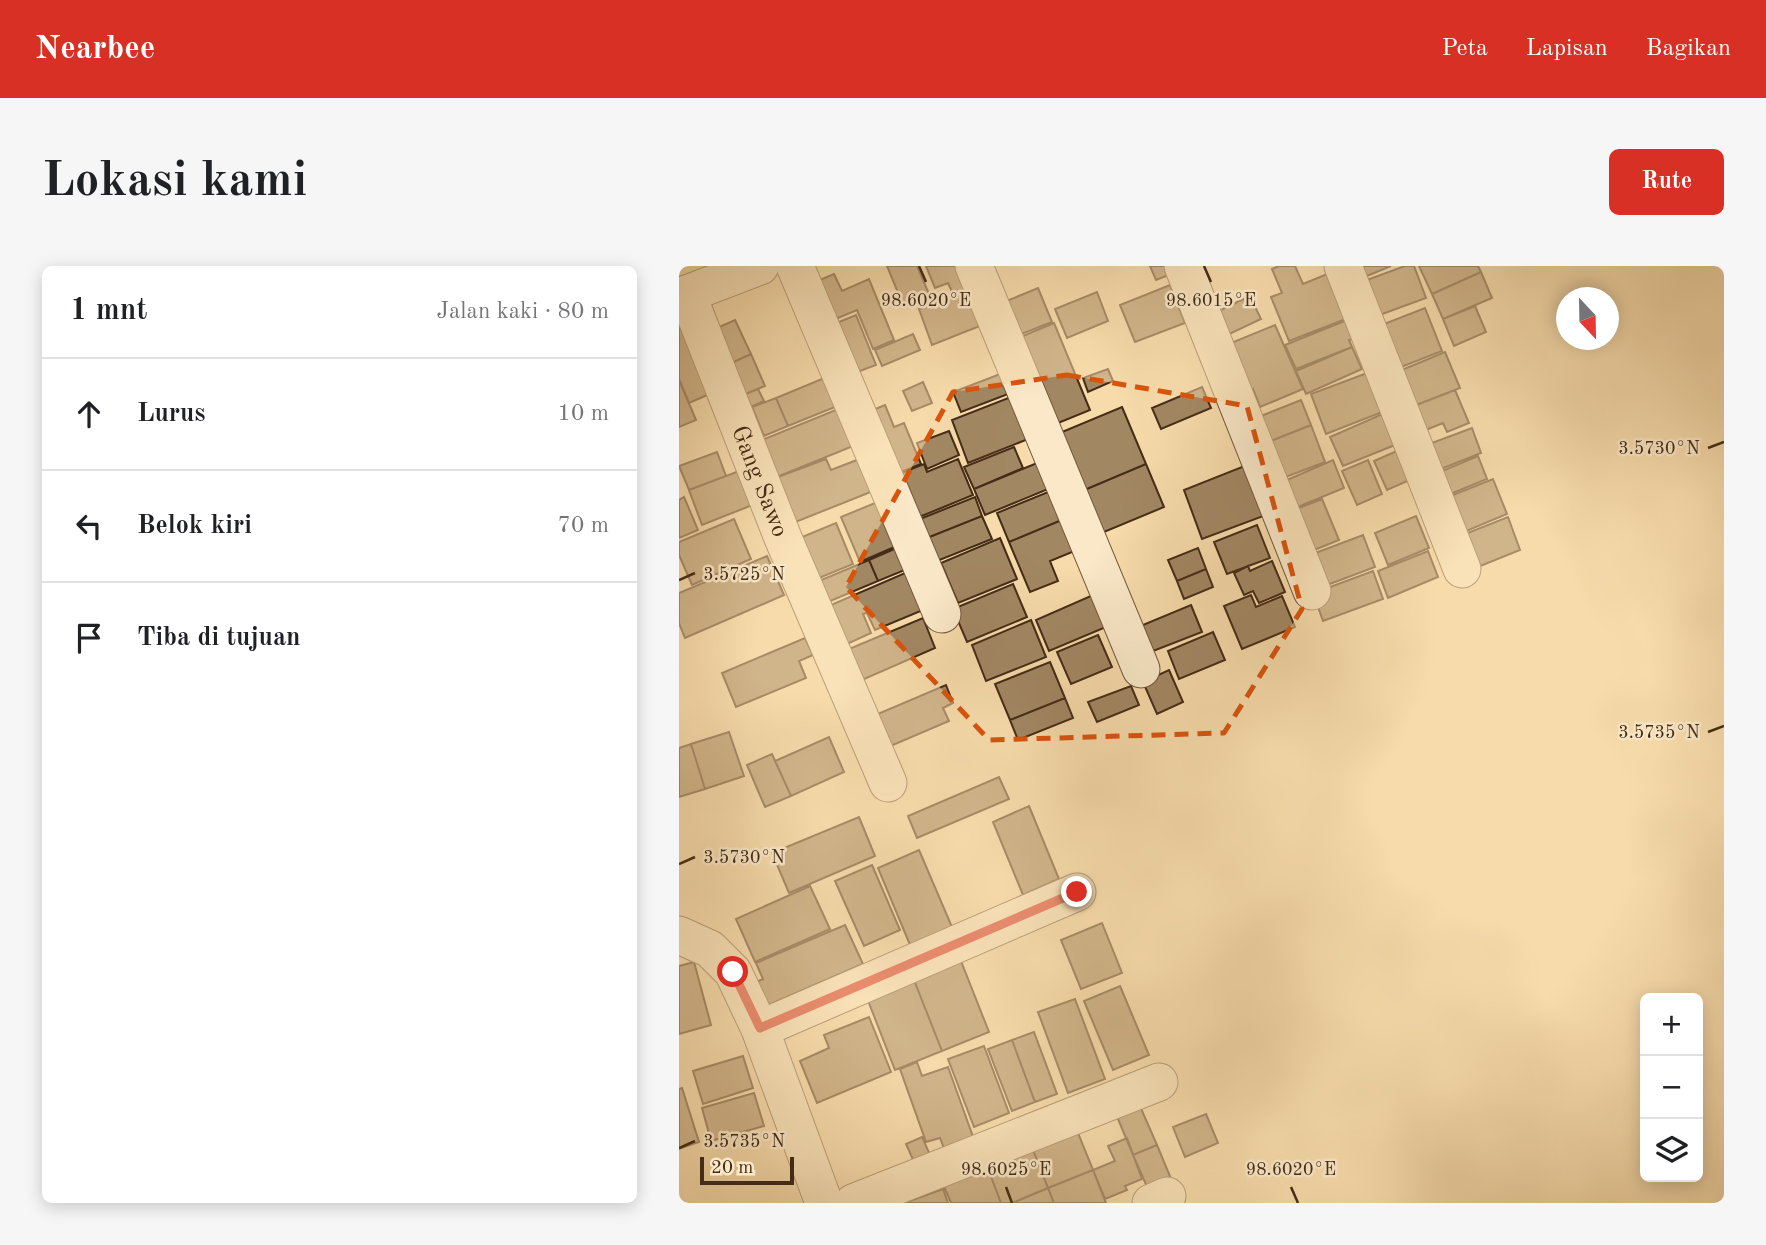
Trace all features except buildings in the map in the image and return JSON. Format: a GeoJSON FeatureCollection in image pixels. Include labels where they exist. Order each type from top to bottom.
{"type":"FeatureCollection","features":[{"type":"Feature","properties":{"kind":"street"},"geometry":{"type":"LineString","coordinates":[[683,296],[760,266]]}},
{"type":"Feature","properties":{"kind":"street"},"geometry":{"type":"LineString","coordinates":[[795,266],[942,614]]}},
{"type":"Feature","properties":{"kind":"street"},"geometry":{"type":"LineString","coordinates":[[974,266],[1141,669]]}},
{"type":"Feature","properties":{"kind":"street"},"geometry":{"type":"LineString","coordinates":[[1183,266],[1312,591]]}},
{"type":"Feature","properties":{"kind":"street"},"geometry":{"type":"LineString","coordinates":[[1343,266],[1462,569]]}},
{"type":"Feature","properties":{"kind":"street","name":"Gang Sawo"},"geometry":{"type":"LineString","coordinates":[[683,296],[888,783]]}},
{"type":"Feature","properties":{"kind":"street"},"geometry":{"type":"LineString","coordinates":[[760,1028],[1077,892]]}},
{"type":"Feature","properties":{"kind":"street"},"geometry":{"type":"LineString","coordinates":[[679,935],[710,949],[733,972],[760,1028],[824,1203]]}},
{"type":"Feature","properties":{"kind":"street"},"geometry":{"type":"LineString","coordinates":[[853,1203],[1159,1082]]}},
{"type":"Feature","properties":{"kind":"highlighted area"},"geometry":{"type":"Polygon","coordinates":[[[1067,375],[1247,406],[1302,609],[1224,733],[989,740],[846,587],[953,392],[1067,375]]]}},
{"type":"Feature","properties":{"kind":"route"},"geometry":{"type":"LineString","coordinates":[[733,972],[760,1028],[1077,892]]}}]}
